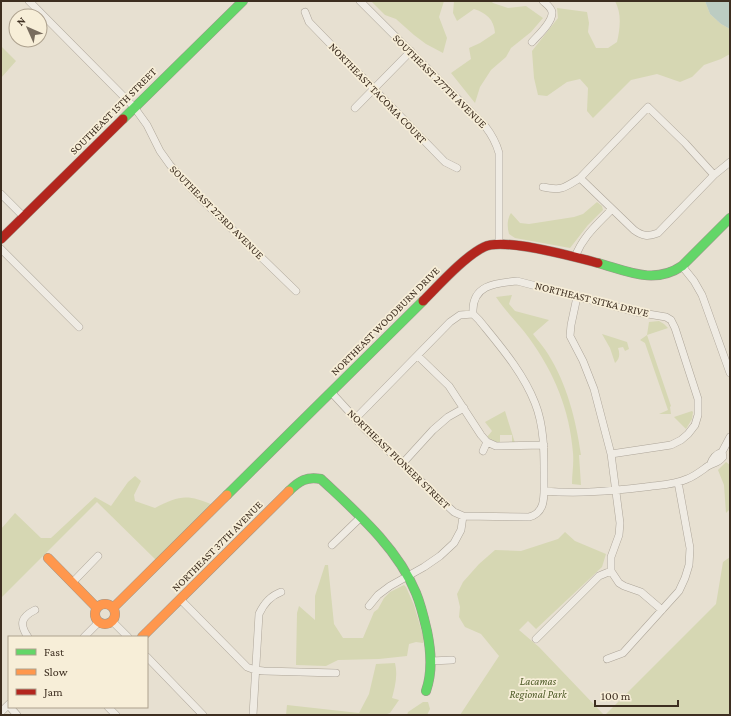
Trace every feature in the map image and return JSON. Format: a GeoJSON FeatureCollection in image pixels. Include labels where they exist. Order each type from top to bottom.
{"type":"FeatureCollection","features":[{"type":"Feature","properties":{"kind":"street","name":"SOUTHEAST 273RD AVENUE"},"geometry":{"type":"LineString","coordinates":[[29,1],[134,107],[147,125],[160,151],[170,166],[199,197],[296,291]]}},
{"type":"Feature","properties":{"kind":"street","name":"SOUTHEAST 15TH STREET"},"geometry":{"type":"LineString","coordinates":[[1,239],[243,1]]}},
{"type":"Feature","properties":{"kind":"street","name":"SOUTHEAST 277TH AVENUE"},"geometry":{"type":"LineString","coordinates":[[360,1],[485,126],[492,135],[497,144],[499,153],[499,244]]}},
{"type":"Feature","properties":{"kind":"street"},"geometry":{"type":"LineString","coordinates":[[532,42],[549,22],[551,17],[552,12],[550,8],[543,1]]}},
{"type":"Feature","properties":{"kind":"street","name":"NORTHEAST TACOMA COURT"},"geometry":{"type":"LineString","coordinates":[[305,12],[309,22],[445,162],[457,168]]}},
{"type":"Feature","properties":{"kind":"street"},"geometry":{"type":"LineString","coordinates":[[355,108],[411,51]]}},
{"type":"Feature","properties":{"kind":"street"},"geometry":{"type":"LineString","coordinates":[[542,187],[556,189],[567,186],[580,178],[648,107],[685,143],[714,175]]}},
{"type":"Feature","properties":{"kind":"street"},"geometry":{"type":"LineString","coordinates":[[580,178],[640,234],[652,236],[658,233],[714,175],[730,162]]}},
{"type":"Feature","properties":{"kind":"street"},"geometry":{"type":"LineString","coordinates":[[1,194],[24,217]]}},
{"type":"Feature","properties":{"kind":"street"},"geometry":{"type":"LineString","coordinates":[[575,257],[579,245],[612,209]]}},
{"type":"Feature","properties":{"kind":"street","name":"NORTHEAST WOODBURN DRIVE"},"geometry":{"type":"LineString","coordinates":[[113,608],[467,258],[485,246],[512,244],[575,257],[640,275],[653,276],[673,272],[682,266],[730,218]]}},
{"type":"Feature","properties":{"kind":"street"},"geometry":{"type":"LineString","coordinates":[[1,249],[79,327]]}},
{"type":"Feature","properties":{"kind":"street"},"geometry":{"type":"LineString","coordinates":[[682,266],[694,281],[702,295],[730,373]]}},
{"type":"Feature","properties":{"kind":"street","name":"NORTHEAST SITKA DRIVE"},"geometry":{"type":"LineString","coordinates":[[473,314],[474,302],[480,290],[486,286],[497,283],[517,281],[636,312],[666,317],[671,320],[698,399],[698,415],[695,425],[681,440],[671,445],[611,454]]}},
{"type":"Feature","properties":{"kind":"street"},"geometry":{"type":"LineString","coordinates":[[577,297],[570,325],[570,336],[589,375],[611,454],[616,490],[620,523],[619,535],[612,557],[611,571],[624,586],[641,592],[662,610]]}},
{"type":"Feature","properties":{"kind":"street"},"geometry":{"type":"LineString","coordinates":[[356,418],[454,320],[460,315],[473,314]]}},
{"type":"Feature","properties":{"kind":"street","name":"NORTHEAST PIONEER STREET"},"geometry":{"type":"LineString","coordinates":[[332,392],[365,429],[454,512],[463,516],[534,516],[543,505],[544,491],[544,445],[536,404],[519,371],[473,314]]}},
{"type":"Feature","properties":{"kind":"street"},"geometry":{"type":"LineString","coordinates":[[418,356],[449,386],[487,442],[496,446],[544,445]]}},
{"type":"Feature","properties":{"kind":"street"},"geometry":{"type":"LineString","coordinates":[[402,464],[438,426],[448,417],[464,408]]}},
{"type":"Feature","properties":{"kind":"street"},"geometry":{"type":"LineString","coordinates":[[544,491],[575,493],[616,490],[678,482],[696,475],[710,465],[719,462],[723,457],[722,452],[730,437]]}},
{"type":"Feature","properties":{"kind":"street"},"geometry":{"type":"LineString","coordinates":[[483,451],[487,442]]}},
{"type":"Feature","properties":{"kind":"street","name":"NORTHEAST 37TH AVENUE"},"geometry":{"type":"LineString","coordinates":[[143,636],[302,480],[311,476],[321,479],[360,518]]}},
{"type":"Feature","properties":{"kind":"street"},"geometry":{"type":"LineString","coordinates":[[607,659],[622,653],[679,591],[689,565],[690,548],[678,482]]}},
{"type":"Feature","properties":{"kind":"street"},"geometry":{"type":"LineString","coordinates":[[369,606],[384,590],[440,556],[454,542],[460,530],[463,516]]}},
{"type":"Feature","properties":{"kind":"street"},"geometry":{"type":"LineString","coordinates":[[332,545],[360,518],[390,548],[417,593],[425,620],[431,661],[430,680],[426,691]]}},
{"type":"Feature","properties":{"kind":"street"},"geometry":{"type":"LineString","coordinates":[[72,583],[98,556]]}},
{"type":"Feature","properties":{"kind":"street"},"geometry":{"type":"LineString","coordinates":[[48,558],[98,608]]}},
{"type":"Feature","properties":{"kind":"street"},"geometry":{"type":"LineString","coordinates":[[536,638],[599,576],[611,571]]}},
{"type":"Feature","properties":{"kind":"street"},"geometry":{"type":"LineString","coordinates":[[253,715],[260,614],[268,599],[281,592]]}},
{"type":"Feature","properties":{"kind":"street"},"geometry":{"type":"LineString","coordinates":[[181,600],[243,664],[255,670],[336,673]]}},
{"type":"Feature","properties":{"kind":"street"},"geometry":{"type":"LineString","coordinates":[[105,604],[113,608],[115,616],[112,622],[107,624],[99,622],[95,615],[98,608],[105,604]]}},
{"type":"Feature","properties":{"kind":"street"},"geometry":{"type":"LineString","coordinates":[[28,636],[22,625],[23,618],[35,610]]}},
{"type":"Feature","properties":{"kind":"street"},"geometry":{"type":"LineString","coordinates":[[85,636],[99,622]]}},
{"type":"Feature","properties":{"kind":"street"},"geometry":{"type":"LineString","coordinates":[[112,622],[127,636]]}},
{"type":"Feature","properties":{"kind":"street"},"geometry":{"type":"LineString","coordinates":[[148,658],[203,715]]}},
{"type":"Feature","properties":{"kind":"street"},"geometry":{"type":"LineString","coordinates":[[431,661],[452,660]]}},
{"type":"Feature","properties":{"kind":"street"},"geometry":{"type":"LineString","coordinates":[[1,712],[7,705]]}},
{"type":"Feature","properties":{"kind":"street"},"geometry":{"type":"LineString","coordinates":[[10,708],[18,715]]}},
{"type":"Feature","properties":{"kind":"green space"},"geometry":{"type":"Polygon","coordinates":[[[371,1],[444,1],[439,17],[447,38],[443,53],[426,44],[396,19],[385,15],[371,1]]]}},
{"type":"Feature","properties":{"kind":"green space"},"geometry":{"type":"Polygon","coordinates":[[[454,1],[491,1],[508,8],[526,6],[543,18],[531,32],[511,48],[506,57],[491,70],[480,87],[475,103],[451,73],[471,59],[469,48],[495,33],[494,28],[489,17],[474,9],[457,21],[453,13],[454,1]]]}},
{"type":"Feature","properties":{"kind":"green space"},"geometry":{"type":"Polygon","coordinates":[[[615,1],[705,1],[710,14],[721,24],[730,29],[730,54],[704,65],[692,77],[680,82],[657,74],[631,80],[593,118],[587,111],[588,88],[580,79],[567,82],[547,96],[538,95],[534,78],[532,51],[558,18],[557,8],[587,12],[589,23],[588,32],[596,48],[608,48],[617,42],[619,32],[620,16],[615,1]]]}},
{"type":"Feature","properties":{"kind":"green space"},"geometry":{"type":"Polygon","coordinates":[[[1,46],[16,61],[1,78],[1,46]]]}},
{"type":"Feature","properties":{"kind":"green space"},"geometry":{"type":"Polygon","coordinates":[[[597,202],[602,206],[603,210],[588,225],[570,248],[515,238],[509,234],[508,223],[511,213],[520,223],[529,224],[574,217],[583,214],[597,202]]]}},
{"type":"Feature","properties":{"kind":"green space"},"geometry":{"type":"Polygon","coordinates":[[[512,295],[509,304],[515,311],[549,320],[533,334],[555,366],[570,403],[581,455],[579,455],[581,485],[572,484],[573,457],[571,437],[564,407],[553,378],[546,364],[529,338],[496,297],[512,295]]]}},
{"type":"Feature","properties":{"kind":"green space"},"geometry":{"type":"Polygon","coordinates":[[[659,321],[668,328],[647,335],[649,322],[659,321]]]}},
{"type":"Feature","properties":{"kind":"green space"},"geometry":{"type":"Polygon","coordinates":[[[602,334],[627,342],[629,349],[625,351],[623,347],[618,348],[619,356],[615,363],[610,348],[602,334]]]}},
{"type":"Feature","properties":{"kind":"green space"},"geometry":{"type":"Polygon","coordinates":[[[647,335],[671,406],[671,414],[659,414],[668,410],[645,343],[640,340],[647,335]]]}},
{"type":"Feature","properties":{"kind":"green space"},"geometry":{"type":"Polygon","coordinates":[[[505,411],[515,443],[512,443],[512,435],[500,435],[500,443],[487,437],[492,431],[485,422],[505,411]]]}},
{"type":"Feature","properties":{"kind":"green space"},"geometry":{"type":"Polygon","coordinates":[[[692,411],[692,419],[686,429],[674,417],[692,411]]]}},
{"type":"Feature","properties":{"kind":"green space"},"geometry":{"type":"Polygon","coordinates":[[[726,462],[730,465],[730,509],[726,513],[724,485],[718,470],[726,462]]]}},
{"type":"Feature","properties":{"kind":"green space"},"geometry":{"type":"Polygon","coordinates":[[[135,476],[141,481],[134,495],[135,501],[155,508],[177,498],[197,499],[213,505],[157,561],[97,502],[1,598],[1,529],[15,513],[41,538],[51,538],[95,497],[111,506],[128,482],[135,476]]]}},
{"type":"Feature","properties":{"kind":"green space","name":"Lacamas Regional Park"},"geometry":{"type":"Polygon","coordinates":[[[565,532],[575,541],[606,554],[602,567],[536,629],[528,621],[519,630],[539,647],[604,715],[460,715],[499,656],[481,634],[465,627],[459,617],[460,607],[457,594],[463,582],[479,564],[495,550],[521,551],[558,539],[565,532]]]}},
{"type":"Feature","properties":{"kind":"green space"},"geometry":{"type":"Polygon","coordinates":[[[730,557],[730,715],[605,715],[716,604],[723,562],[730,557]]]}},
{"type":"Feature","properties":{"kind":"green space"},"geometry":{"type":"Polygon","coordinates":[[[325,565],[328,565],[334,624],[343,638],[363,638],[374,612],[378,609],[384,598],[390,592],[404,585],[414,605],[424,639],[423,643],[416,642],[409,644],[407,656],[379,659],[338,660],[326,666],[296,665],[297,613],[299,606],[315,620],[315,596],[325,565]]]}},
{"type":"Feature","properties":{"kind":"green space"},"geometry":{"type":"Polygon","coordinates":[[[395,663],[396,676],[392,698],[399,700],[390,713],[384,715],[286,715],[287,705],[359,713],[369,694],[376,664],[395,663]]]}},
{"type":"Feature","properties":{"kind":"green space"},"geometry":{"type":"Polygon","coordinates":[[[423,702],[428,702],[430,709],[427,715],[407,715],[408,712],[423,702]]]}},
{"type":"Feature","properties":{"kind":"shaded area"},"geometry":{"type":"Polygon","coordinates":[[[705,1],[730,1],[730,29],[721,24],[710,14],[705,1]]]}},
{"type":"Feature","properties":{"kind":"traffic: fast"},"geometry":{"type":"LineString","coordinates":[[123,119],[243,1]]}},
{"type":"Feature","properties":{"kind":"traffic: fast"},"geometry":{"type":"LineString","coordinates":[[598,263],[640,275],[651,276],[672,272],[682,266],[730,218]]}},
{"type":"Feature","properties":{"kind":"traffic: fast"},"geometry":{"type":"LineString","coordinates":[[227,495],[423,301]]}},
{"type":"Feature","properties":{"kind":"traffic: fast"},"geometry":{"type":"LineString","coordinates":[[289,491],[296,484],[304,480],[312,478],[321,479],[361,517],[387,545],[398,560],[416,593],[427,631],[431,661],[430,676],[426,691]]}},
{"type":"Feature","properties":{"kind":"traffic: slow"},"geometry":{"type":"LineString","coordinates":[[143,636],[289,491]]}},
{"type":"Feature","properties":{"kind":"traffic: slow"},"geometry":{"type":"LineString","coordinates":[[113,608],[227,495]]}},
{"type":"Feature","properties":{"kind":"traffic: slow"},"geometry":{"type":"LineString","coordinates":[[48,558],[97,608]]}},
{"type":"Feature","properties":{"kind":"traffic: slow"},"geometry":{"type":"LineString","coordinates":[[105,604],[112,607],[115,614],[112,621],[105,624],[98,621],[95,614],[98,607],[105,604]]}},
{"type":"Feature","properties":{"kind":"traffic: jam"},"geometry":{"type":"LineString","coordinates":[[1,239],[123,119]]}},
{"type":"Feature","properties":{"kind":"traffic: jam"},"geometry":{"type":"LineString","coordinates":[[423,301],[452,271],[484,247],[507,244],[523,246],[598,263]]}}]}
